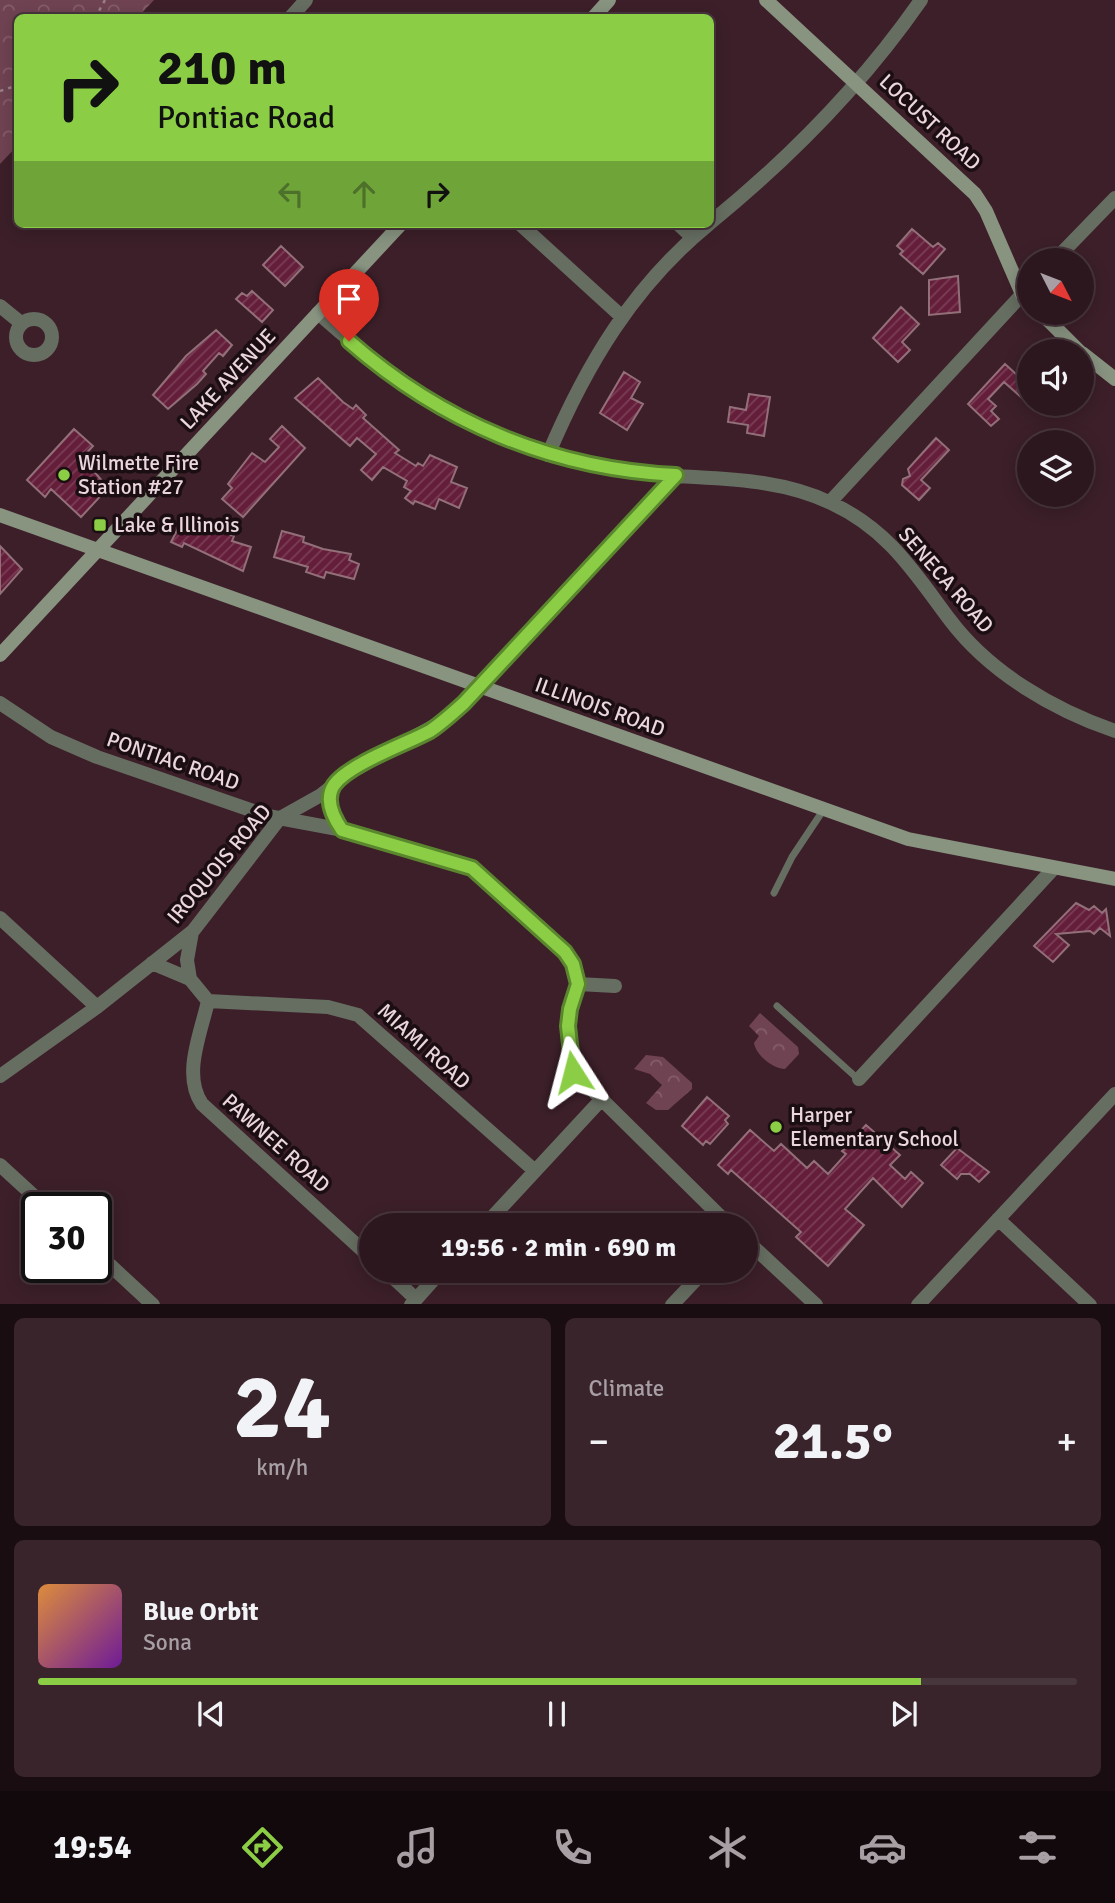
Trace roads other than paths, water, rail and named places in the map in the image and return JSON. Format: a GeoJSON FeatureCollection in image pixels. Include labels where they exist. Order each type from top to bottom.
{"type":"FeatureCollection","features":[{"type":"Feature","properties":{"kind":"street"},"geometry":{"type":"LineString","coordinates":[[294,14],[306,0]]}},
{"type":"Feature","properties":{"kind":"street"},"geometry":{"type":"LineString","coordinates":[[597,14],[609,0]]}},
{"type":"Feature","properties":{"kind":"street","name":"LOCUST ROAD"},"geometry":{"type":"LineString","coordinates":[[766,0],[975,194],[1017,274]]}},
{"type":"Feature","properties":{"kind":"street"},"geometry":{"type":"LineString","coordinates":[[714,220],[791,153],[857,83],[921,0]]}},
{"type":"Feature","properties":{"kind":"street"},"geometry":{"type":"LineString","coordinates":[[1067,248],[1115,198]]}},
{"type":"Feature","properties":{"kind":"street","name":"LAKE AVENUE"},"geometry":{"type":"LineString","coordinates":[[0,655],[397,228]]}},
{"type":"Feature","properties":{"kind":"street"},"geometry":{"type":"LineString","coordinates":[[522,228],[621,316]]}},
{"type":"Feature","properties":{"kind":"street"},"geometry":{"type":"LineString","coordinates":[[682,228],[693,238]]}},
{"type":"Feature","properties":{"kind":"street"},"geometry":{"type":"LineString","coordinates":[[548,455],[570,403],[621,316],[705,228]]}},
{"type":"Feature","properties":{"kind":"street"},"geometry":{"type":"LineString","coordinates":[[830,502],[1017,305]]}},
{"type":"Feature","properties":{"kind":"street"},"geometry":{"type":"LineString","coordinates":[[0,306],[21,323]]}},
{"type":"Feature","properties":{"kind":"street","name":"SENECA ROAD"},"geometry":{"type":"LineString","coordinates":[[318,313],[365,355],[439,408],[498,436],[548,455],[612,469],[756,482],[830,502],[881,536],[911,564],[951,621],[975,647],[1012,678],[1064,710],[1115,731]]}},
{"type":"Feature","properties":{"kind":"street"},"geometry":{"type":"LineString","coordinates":[[1054,326],[1068,339]]}},
{"type":"Feature","properties":{"kind":"street"},"geometry":{"type":"LineString","coordinates":[[1094,362],[1115,379]]}},
{"type":"Feature","properties":{"kind":"street","name":"IROQUOIS ROAD"},"geometry":{"type":"LineString","coordinates":[[0,1076],[97,1007],[193,931],[280,818],[378,756],[429,731],[456,711],[676,475]]}},
{"type":"Feature","properties":{"kind":"street","name":"ILLINOIS ROAD"},"geometry":{"type":"LineString","coordinates":[[0,515],[908,839],[1115,879]]}},
{"type":"Feature","properties":{"kind":"street","name":"PONTIAC ROAD"},"geometry":{"type":"LineString","coordinates":[[0,703],[51,737],[97,757],[280,818],[342,830],[472,868],[557,943],[573,964],[578,984]]}},
{"type":"Feature","properties":{"kind":"street"},"geometry":{"type":"LineString","coordinates":[[335,783],[329,803],[342,830]]}},
{"type":"Feature","properties":{"kind":"street"},"geometry":{"type":"LineString","coordinates":[[859,1079],[1054,868]]}},
{"type":"Feature","properties":{"kind":"street"},"geometry":{"type":"LineString","coordinates":[[0,918],[97,1007]]}},
{"type":"Feature","properties":{"kind":"street"},"geometry":{"type":"LineString","coordinates":[[190,979],[187,960],[193,931]]}},
{"type":"Feature","properties":{"kind":"street"},"geometry":{"type":"LineString","coordinates":[[152,963],[190,979],[208,1001]]}},
{"type":"Feature","properties":{"kind":"street"},"geometry":{"type":"LineString","coordinates":[[615,986],[578,984],[570,1009],[570,1060],[573,1072],[717,1213]]}},
{"type":"Feature","properties":{"kind":"street","name":"MIAMI ROAD"},"geometry":{"type":"LineString","coordinates":[[208,1001],[328,1007],[358,1015],[535,1171]]}},
{"type":"Feature","properties":{"kind":"street","name":"PAWNEE ROAD"},"geometry":{"type":"LineString","coordinates":[[208,1001],[193,1068],[194,1093],[202,1104],[359,1247]]}},
{"type":"Feature","properties":{"kind":"street"},"geometry":{"type":"LineString","coordinates":[[918,1304],[1115,1094]]}},
{"type":"Feature","properties":{"kind":"street"},"geometry":{"type":"LineString","coordinates":[[496,1213],[600,1101]]}},
{"type":"Feature","properties":{"kind":"street"},"geometry":{"type":"LineString","coordinates":[[0,1165],[30,1192]]}},
{"type":"Feature","properties":{"kind":"street"},"geometry":{"type":"LineString","coordinates":[[998,1219],[1090,1304]]}},
{"type":"Feature","properties":{"kind":"street"},"geometry":{"type":"LineString","coordinates":[[758,1251],[816,1304]]}},
{"type":"Feature","properties":{"kind":"street"},"geometry":{"type":"LineString","coordinates":[[112,1267],[153,1304]]}},
{"type":"Feature","properties":{"kind":"street"},"geometry":{"type":"LineString","coordinates":[[396,1283],[413,1302],[430,1283]]}},
{"type":"Feature","properties":{"kind":"street"},"geometry":{"type":"LineString","coordinates":[[672,1304],[692,1283]]}},
{"type":"Feature","properties":{"kind":"lane"},"geometry":{"type":"LineString","coordinates":[[775,893],[792,857],[824,810]]}},
{"type":"Feature","properties":{"kind":"lane"},"geometry":{"type":"LineString","coordinates":[[777,1006],[859,1079]]}},
{"type":"Feature","properties":{"kind":"place","name":"Wilmette Fire Station #27"},"geometry":{"type":"Point","coordinates":[64,475]}},
{"type":"Feature","properties":{"kind":"place","name":"Lake & Illinois"},"geometry":{"type":"Point","coordinates":[100,525]}},
{"type":"Feature","properties":{"kind":"place","name":"Harper Elementary School"},"geometry":{"type":"Point","coordinates":[776,1127]}}]}
